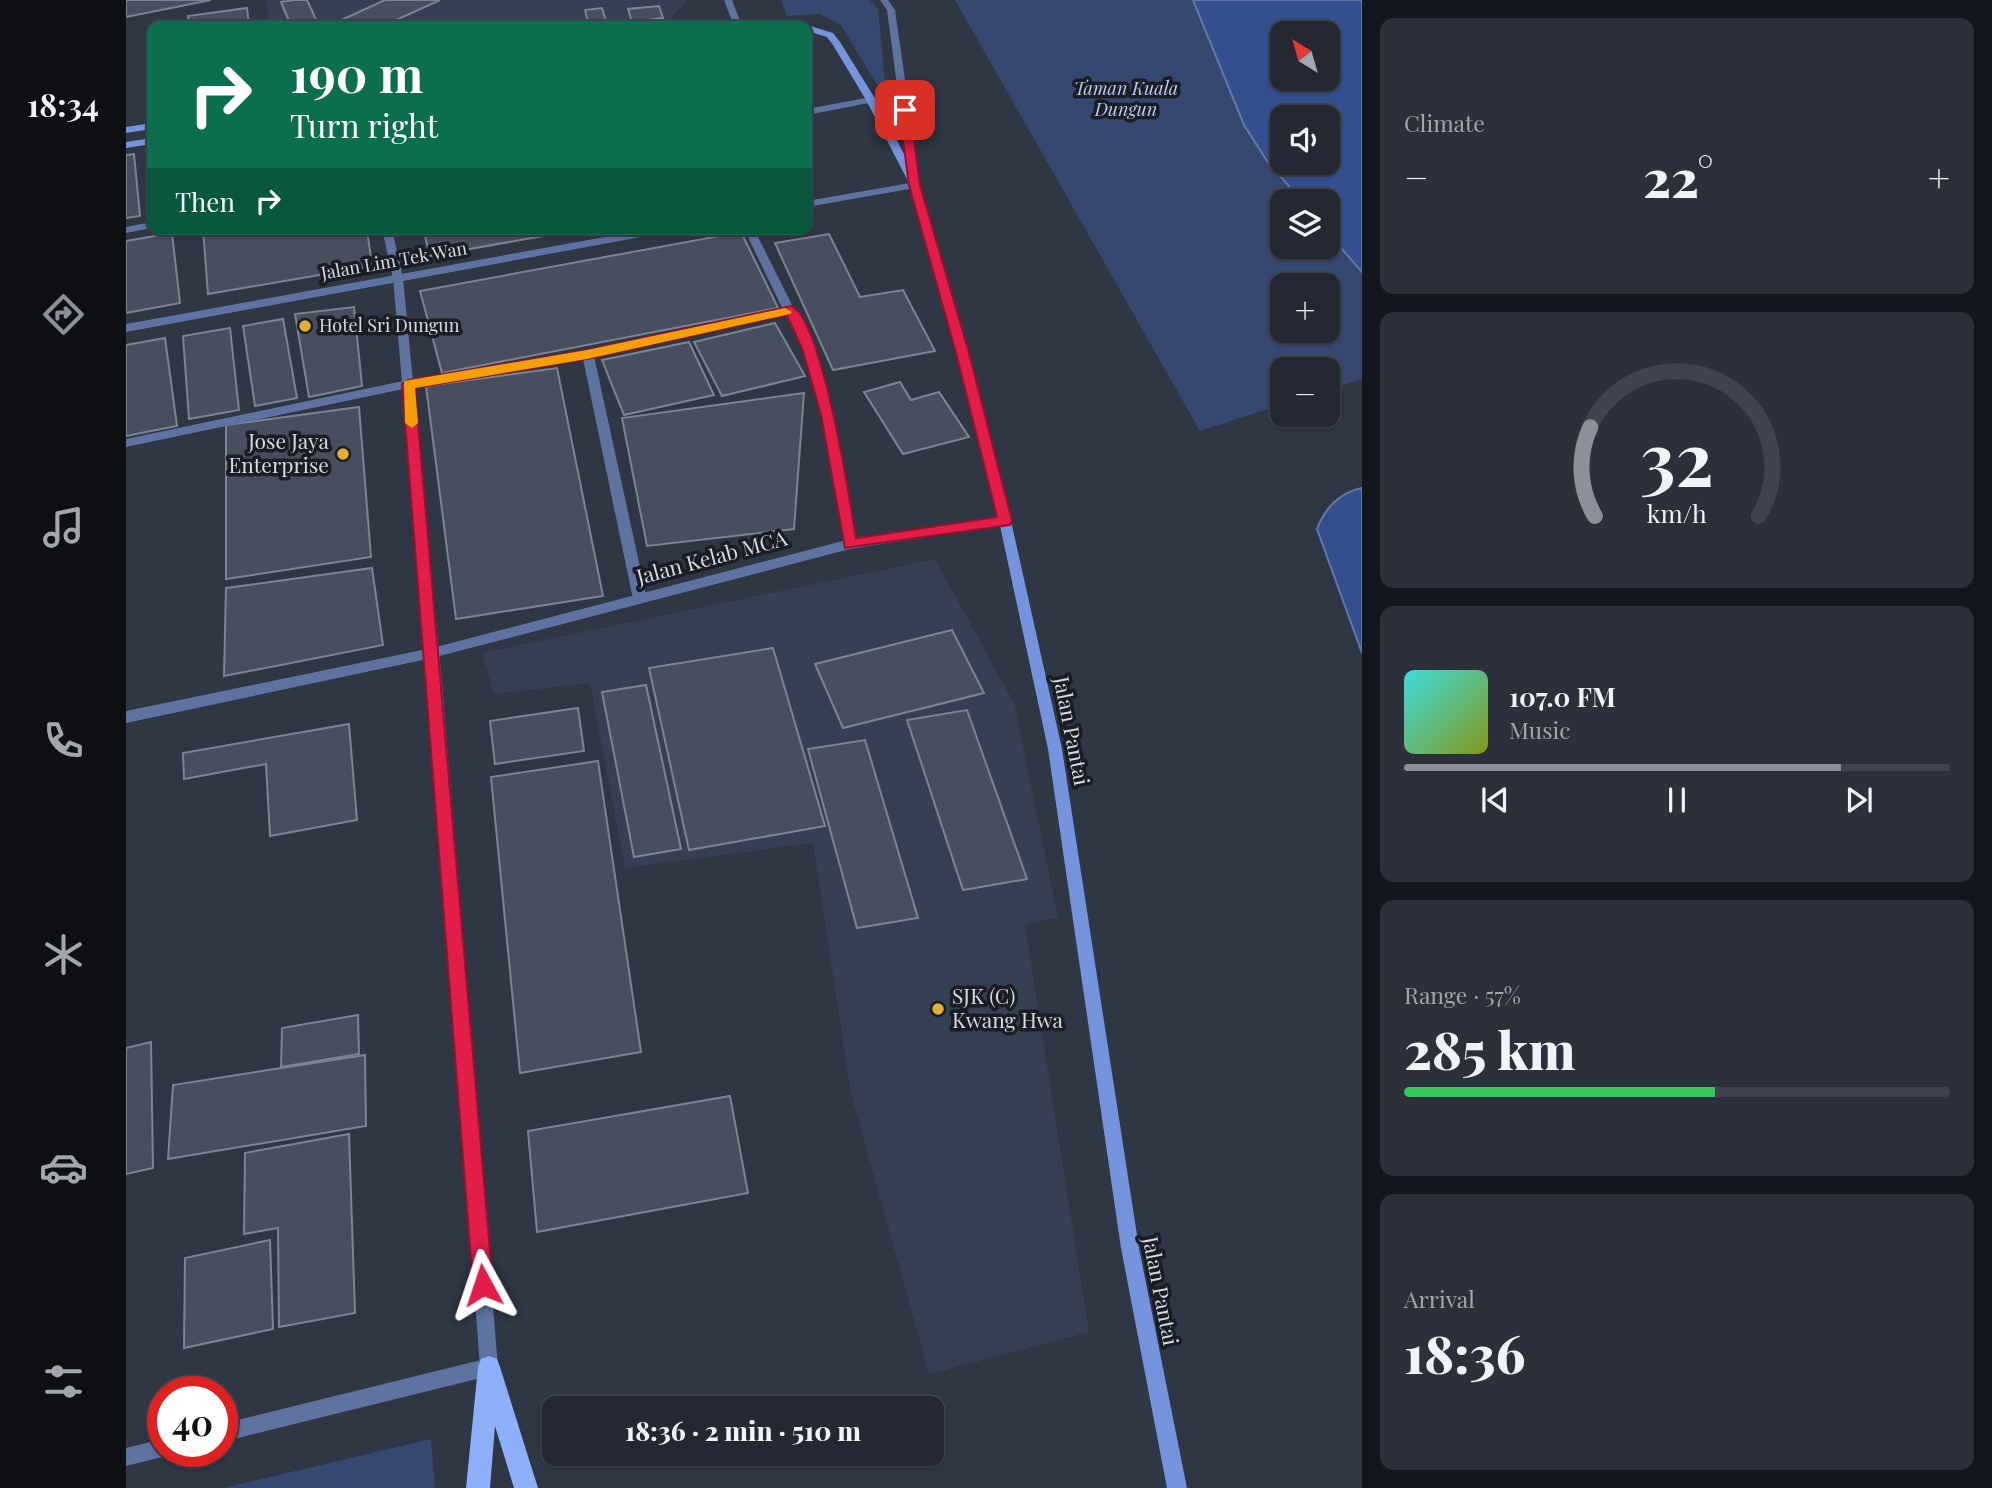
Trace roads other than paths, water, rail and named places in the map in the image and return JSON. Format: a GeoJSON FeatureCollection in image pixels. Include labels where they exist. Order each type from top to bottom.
{"type":"FeatureCollection","features":[{"type":"Feature","properties":{"kind":"main road","name":"Jalan Pantai"},"geometry":{"type":"LineString","coordinates":[[812,30],[830,35],[871,100],[915,185],[1005,521],[1055,750],[1130,1248],[1177,1488]]}},
{"type":"Feature","properties":{"kind":"main road"},"geometry":{"type":"LineString","coordinates":[[126,130],[147,127]]}},
{"type":"Feature","properties":{"kind":"main road"},"geometry":{"type":"LineString","coordinates":[[126,145],[147,142]]}},
{"type":"Feature","properties":{"kind":"main road"},"geometry":{"type":"LineString","coordinates":[[478,1488],[489,1367]]}},
{"type":"Feature","properties":{"kind":"main road"},"geometry":{"type":"LineString","coordinates":[[489,1367],[526,1488]]}},
{"type":"Feature","properties":{"kind":"street"},"geometry":{"type":"LineString","coordinates":[[728,0],[736,21]]}},
{"type":"Feature","properties":{"kind":"street"},"geometry":{"type":"LineString","coordinates":[[812,203],[915,185],[891,10],[884,0]]}},
{"type":"Feature","properties":{"kind":"street"},"geometry":{"type":"LineString","coordinates":[[812,110],[871,100]]}},
{"type":"Feature","properties":{"kind":"street"},"geometry":{"type":"LineString","coordinates":[[126,230],[147,226]]}},
{"type":"Feature","properties":{"kind":"street"},"geometry":{"type":"LineString","coordinates":[[238,1429],[489,1367],[432,653],[398,278],[388,235]]}},
{"type":"Feature","properties":{"kind":"street","name":"Jalan Lim Tek Wan"},"geometry":{"type":"LineString","coordinates":[[126,328],[635,235]]}},
{"type":"Feature","properties":{"kind":"street"},"geometry":{"type":"LineString","coordinates":[[752,235],[809,351],[828,415],[850,544]]}},
{"type":"Feature","properties":{"kind":"street"},"geometry":{"type":"LineString","coordinates":[[126,443],[408,384],[587,355],[791,310]]}},
{"type":"Feature","properties":{"kind":"street"},"geometry":{"type":"LineString","coordinates":[[587,355],[640,599]]}},
{"type":"Feature","properties":{"kind":"street","name":"Jalan Kelab MCA"},"geometry":{"type":"LineString","coordinates":[[126,717],[432,653],[850,544],[1005,521]]}},
{"type":"Feature","properties":{"kind":"street"},"geometry":{"type":"LineString","coordinates":[[126,1457],[147,1452]]}},
{"type":"Feature","properties":{"kind":"place","name":"Hotel Sri Dungun"},"geometry":{"type":"Point","coordinates":[305,326]}},
{"type":"Feature","properties":{"kind":"place","name":"Jose Jaya Enterprise"},"geometry":{"type":"Point","coordinates":[343,454]}},
{"type":"Feature","properties":{"kind":"place","name":"SJK (C) Kwang Hwa"},"geometry":{"type":"Point","coordinates":[938,1009]}},
{"type":"Feature","properties":{"kind":"park label","name":"Taman Kuala Dungun"},"geometry":{"type":"Point","coordinates":[1126,99]}}]}
